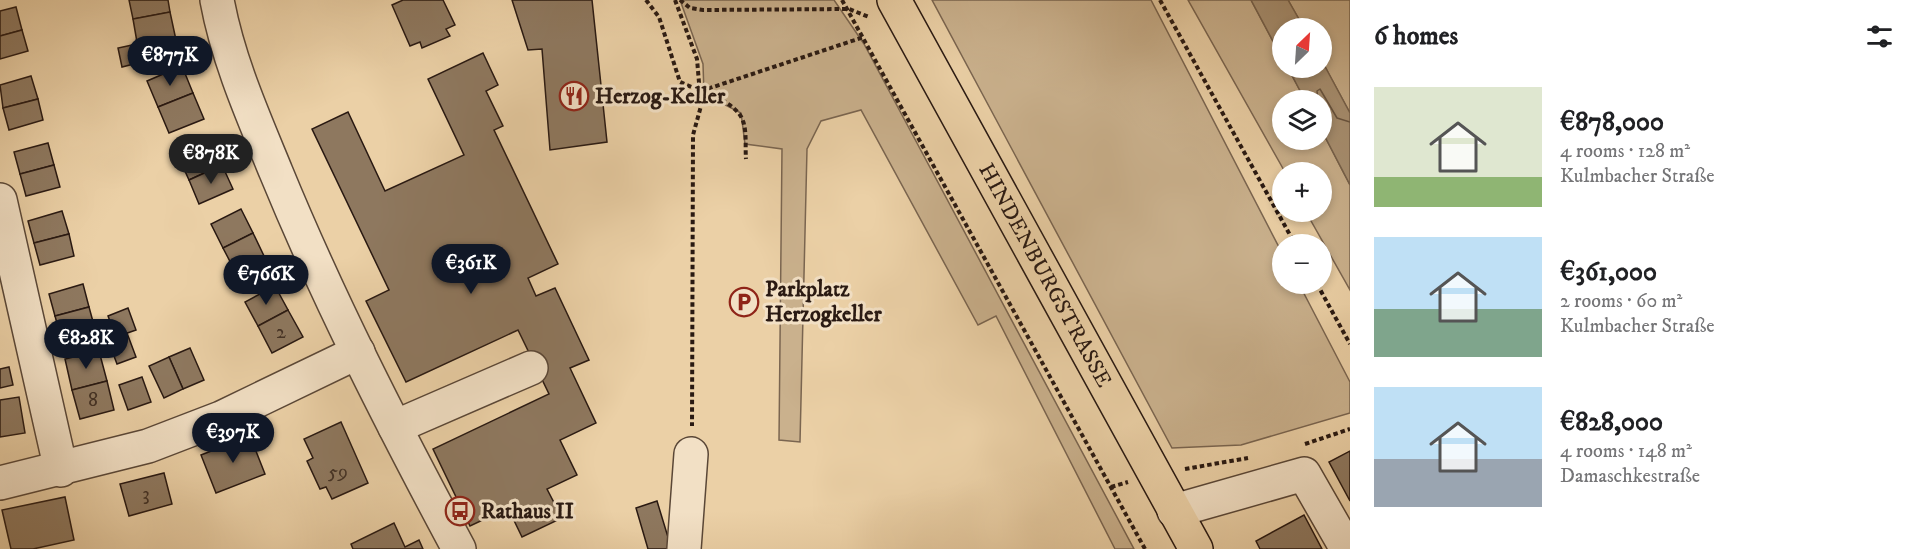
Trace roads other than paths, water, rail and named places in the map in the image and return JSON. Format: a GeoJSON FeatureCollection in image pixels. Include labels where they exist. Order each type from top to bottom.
{"type":"FeatureCollection","features":[{"type":"Feature","properties":{"kind":"main road","name":"HINDENBURGSTRASSE"},"geometry":{"type":"LineString","coordinates":[[894,0],[1196,549]]}},
{"type":"Feature","properties":{"kind":"street"},"geometry":{"type":"LineString","coordinates":[[217,0],[232,66],[296,220],[395,427],[459,549]]}},
{"type":"Feature","properties":{"kind":"street"},"geometry":{"type":"LineString","coordinates":[[0,200],[61,470]]}},
{"type":"Feature","properties":{"kind":"street"},"geometry":{"type":"LineString","coordinates":[[0,483],[61,470],[148,446],[221,418],[358,352]]}},
{"type":"Feature","properties":{"kind":"street"},"geometry":{"type":"LineString","coordinates":[[395,427],[531,368]]}},
{"type":"Feature","properties":{"kind":"street"},"geometry":{"type":"LineString","coordinates":[[684,549],[691,454]]}},
{"type":"Feature","properties":{"kind":"street"},"geometry":{"type":"LineString","coordinates":[[1174,511],[1249,492],[1304,474],[1347,549]]}},
{"type":"Feature","properties":{"kind":"water"},"geometry":{"type":"Polygon","coordinates":[[[1251,0],[1288,0],[1298,18],[1272,18],[1272,39],[1251,0]]]}},
{"type":"Feature","properties":{"kind":"water"},"geometry":{"type":"Polygon","coordinates":[[[1293,78],[1331,78],[1350,113],[1350,185],[1332,150],[1332,90],[1300,90],[1293,78]]]}},
{"type":"Feature","properties":{"kind":"place","name":"Herzog-Keller"},"geometry":{"type":"Point","coordinates":[574,96]}},
{"type":"Feature","properties":{"kind":"place","name":"Parkplatz Herzogkeller"},"geometry":{"type":"Point","coordinates":[744,302]}},
{"type":"Feature","properties":{"kind":"place","name":"Rathaus II"},"geometry":{"type":"Point","coordinates":[460,511]}}]}
